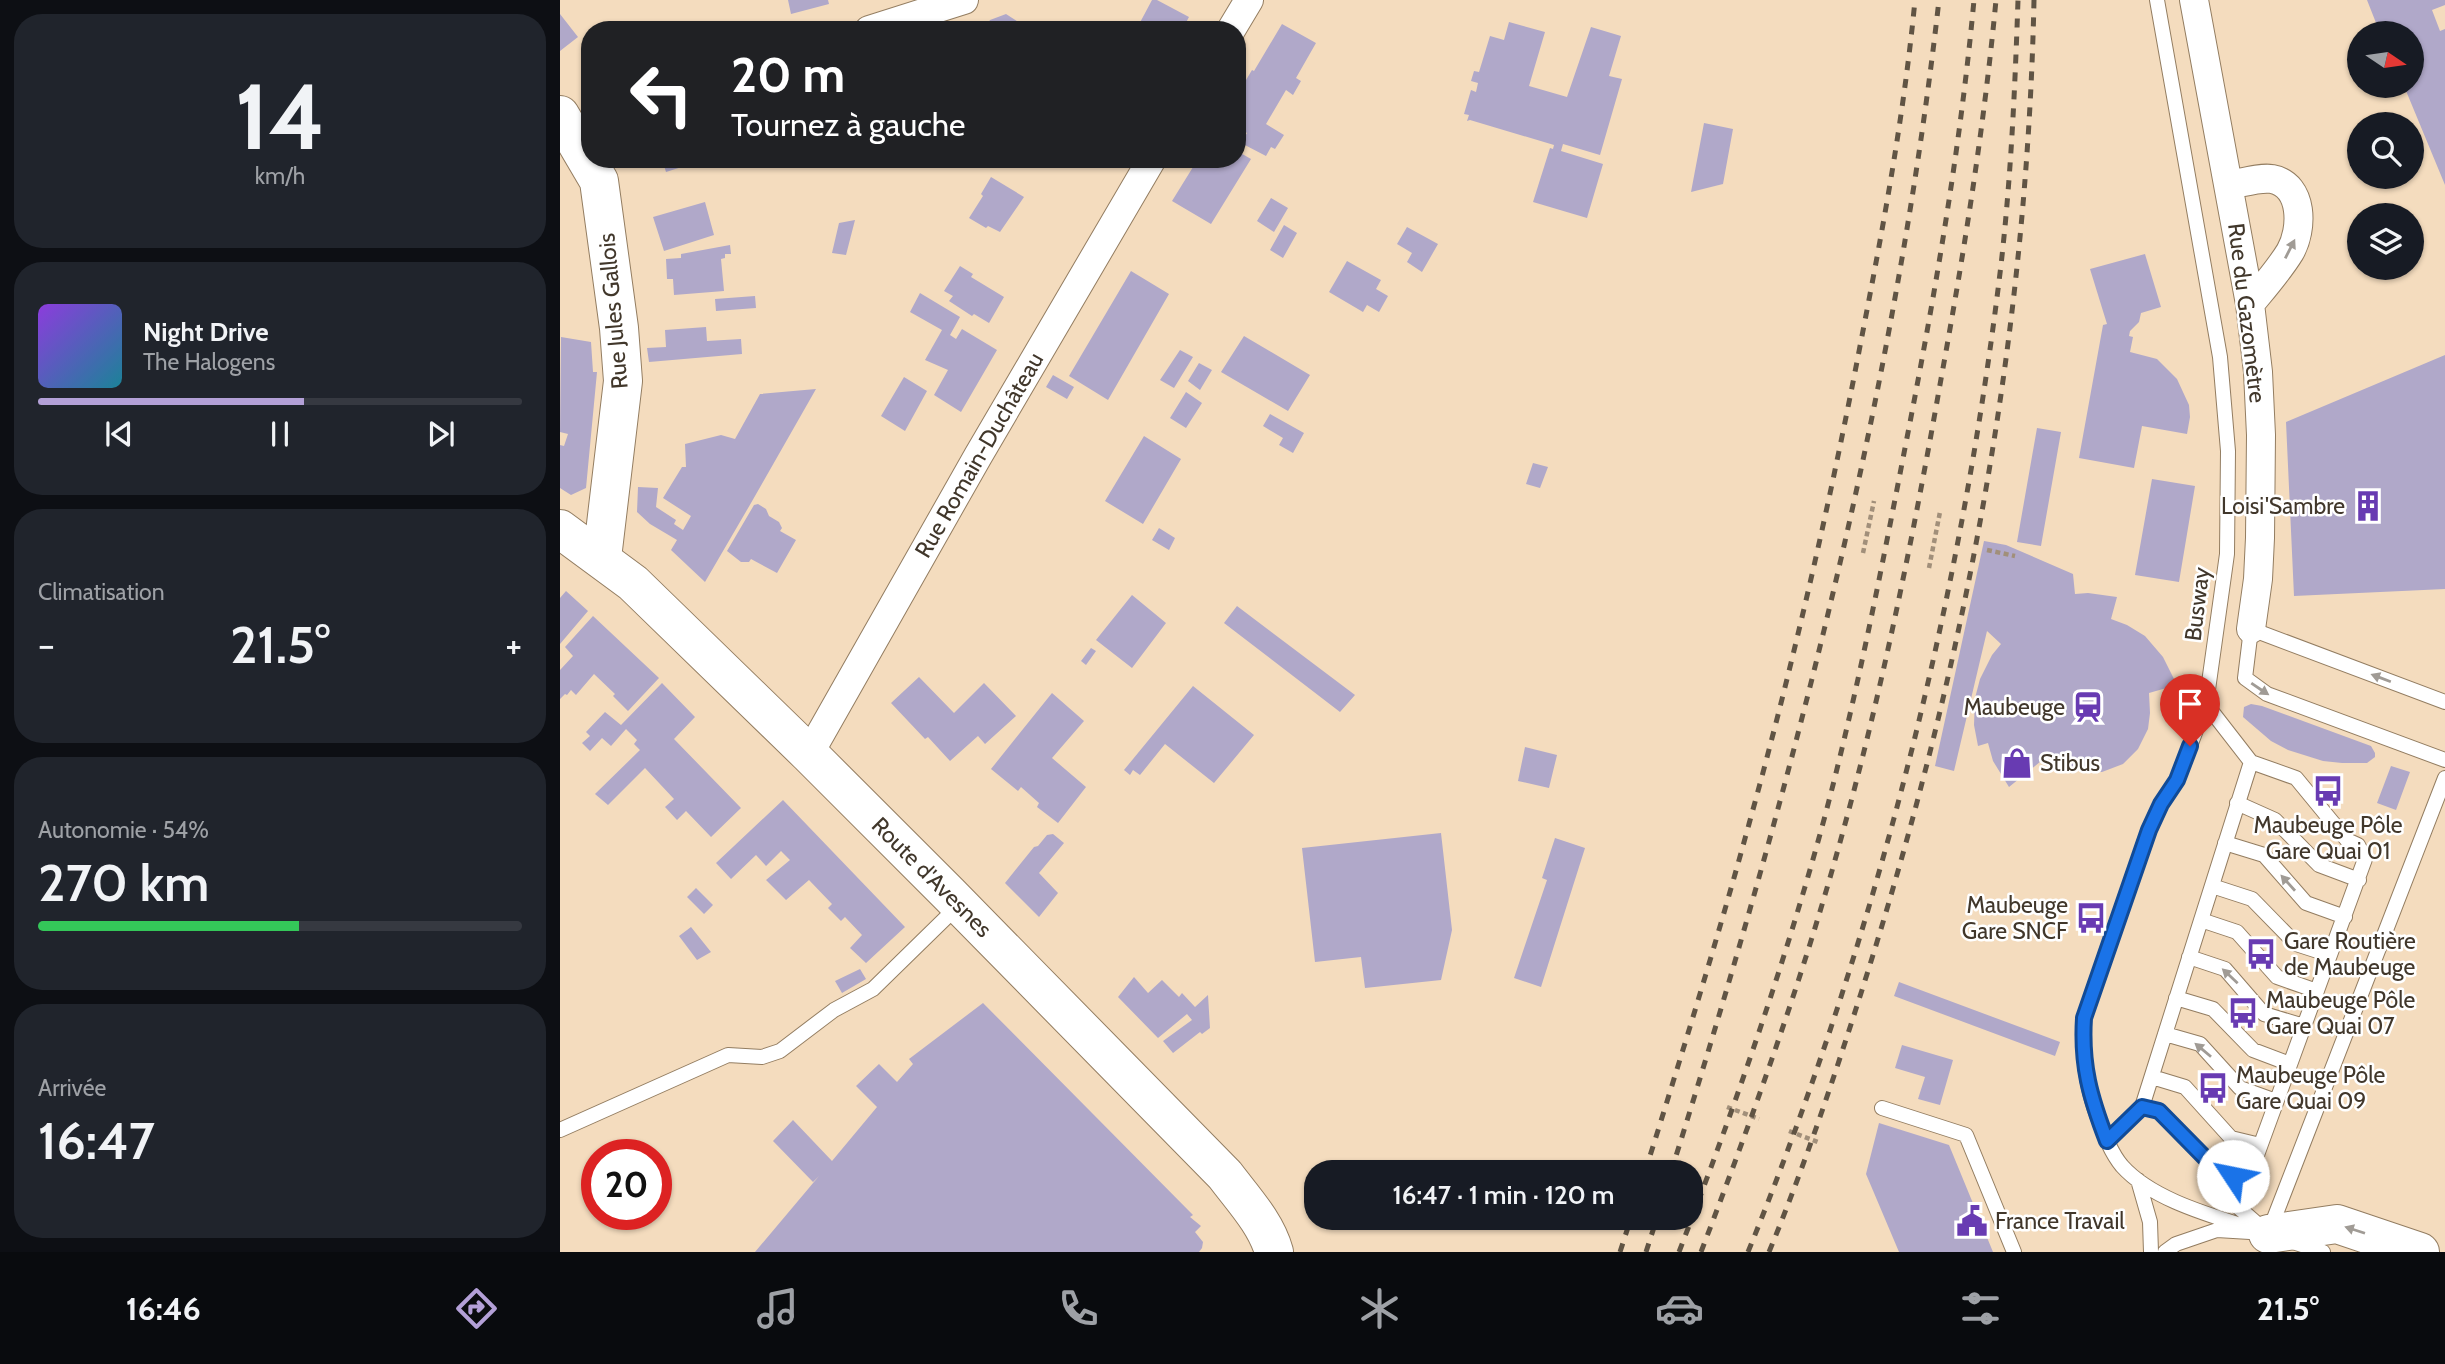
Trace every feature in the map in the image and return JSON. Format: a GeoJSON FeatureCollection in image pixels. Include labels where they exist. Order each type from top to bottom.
{"type":"FeatureCollection","features":[{"type":"Feature","properties":{"kind":"main road","name":"Rue Jules Gallois"},"geometry":{"type":"LineString","coordinates":[[572,118],[581,139]]}},
{"type":"Feature","properties":{"kind":"main road","name":"Rue Jules Gallois"},"geometry":{"type":"LineString","coordinates":[[593,168],[599,181],[623,381],[602,558]]}},
{"type":"Feature","properties":{"kind":"main road","name":"Route d'Avesnes"},"geometry":{"type":"LineString","coordinates":[[560,529],[633,583],[960,904],[1225,1175],[1255,1214],[1271,1240],[1274,1252]]}},
{"type":"Feature","properties":{"kind":"main road"},"geometry":{"type":"LineString","coordinates":[[2271,1246],[2337,1224],[2420,1252]]}},
{"type":"Feature","properties":{"kind":"street"},"geometry":{"type":"LineString","coordinates":[[898,21],[964,0]]}},
{"type":"Feature","properties":{"kind":"street"},"geometry":{"type":"LineString","coordinates":[[1236,21],[1249,0]]}},
{"type":"Feature","properties":{"kind":"street","name":"Rue du Gazomètre"},"geometry":{"type":"LineString","coordinates":[[2194,0],[2250,304],[2262,435],[2258,579],[2251,629]]}},
{"type":"Feature","properties":{"kind":"street","name":"Rue Romain-Duchâteau"},"geometry":{"type":"LineString","coordinates":[[809,754],[978,456],[1147,168]]}},
{"type":"Feature","properties":{"kind":"street"},"geometry":{"type":"LineString","coordinates":[[2229,185],[2271,179],[2286,184],[2294,195],[2300,216],[2291,251],[2250,304]]}},
{"type":"Feature","properties":{"kind":"lane","name":"Busway"},"geometry":{"type":"LineString","coordinates":[[2157,0],[2220,357],[2228,452],[2227,554],[2206,704],[2177,780],[2161,804],[2149,830],[2084,1018],[2082,1048],[2086,1081],[2107,1141],[2121,1165],[2138,1180],[2271,1246]]}},
{"type":"Feature","properties":{"kind":"lane"},"geometry":{"type":"LineString","coordinates":[[2445,702],[2251,629],[2245,678],[2267,694],[2445,760]]}},
{"type":"Feature","properties":{"kind":"lane"},"geometry":{"type":"LineString","coordinates":[[2206,704],[2251,762],[2296,778],[2347,840],[2358,845],[2365,859],[2238,1206],[2271,1246]]}},
{"type":"Feature","properties":{"kind":"lane"},"geometry":{"type":"LineString","coordinates":[[2107,1141],[2142,1107],[2251,762]]}},
{"type":"Feature","properties":{"kind":"lane"},"geometry":{"type":"LineString","coordinates":[[2271,1246],[2445,778]]}},
{"type":"Feature","properties":{"kind":"lane"},"geometry":{"type":"LineString","coordinates":[[2236,803],[2275,820],[2319,865],[2359,880]]}},
{"type":"Feature","properties":{"kind":"lane"},"geometry":{"type":"LineString","coordinates":[[2225,843],[2263,855],[2306,903],[2345,917]]}},
{"type":"Feature","properties":{"kind":"lane"},"geometry":{"type":"LineString","coordinates":[[2212,886],[2252,899],[2296,944],[2330,956]]}},
{"type":"Feature","properties":{"kind":"lane"},"geometry":{"type":"LineString","coordinates":[[560,1130],[728,1055],[762,1056],[780,1051],[834,1010],[873,989],[960,904]]}},
{"type":"Feature","properties":{"kind":"lane"},"geometry":{"type":"LineString","coordinates":[[2201,920],[2237,932],[2277,977],[2317,991]]}},
{"type":"Feature","properties":{"kind":"lane"},"geometry":{"type":"LineString","coordinates":[[2189,957],[2225,970],[2264,1014],[2304,1026]]}},
{"type":"Feature","properties":{"kind":"lane"},"geometry":{"type":"LineString","coordinates":[[2176,998],[2213,1009],[2253,1050],[2290,1064]]}},
{"type":"Feature","properties":{"kind":"lane"},"geometry":{"type":"LineString","coordinates":[[2165,1034],[2200,1044],[2240,1088],[2276,1101]]}},
{"type":"Feature","properties":{"kind":"lane"},"geometry":{"type":"LineString","coordinates":[[2152,1077],[2185,1087],[2231,1138],[2260,1145]]}},
{"type":"Feature","properties":{"kind":"lane"},"geometry":{"type":"LineString","coordinates":[[2142,1107],[2159,1111],[2218,1171],[2247,1180]]}},
{"type":"Feature","properties":{"kind":"lane"},"geometry":{"type":"LineString","coordinates":[[1882,1108],[1966,1135],[2014,1252]]}},
{"type":"Feature","properties":{"kind":"lane","name":"Busway"},"geometry":{"type":"LineString","coordinates":[[2138,1180],[2150,1222],[2151,1252]]}},
{"type":"Feature","properties":{"kind":"lane","name":"Busway"},"geometry":{"type":"LineString","coordinates":[[2165,1252],[2176,1244],[2217,1230],[2271,1246],[2323,1252]]}},
{"type":"Feature","properties":{"kind":"path"},"geometry":{"type":"LineString","coordinates":[[1863,553],[1874,500]]}},
{"type":"Feature","properties":{"kind":"path"},"geometry":{"type":"LineString","coordinates":[[1929,568],[1940,512]]}},
{"type":"Feature","properties":{"kind":"path"},"geometry":{"type":"LineString","coordinates":[[1987,550],[2015,556]]}},
{"type":"Feature","properties":{"kind":"path"},"geometry":{"type":"LineString","coordinates":[[1727,1107],[1759,1119]]}},
{"type":"Feature","properties":{"kind":"path"},"geometry":{"type":"LineString","coordinates":[[1789,1131],[1818,1142]]}},
{"type":"Feature","properties":{"kind":"building"},"geometry":{"type":"Polygon","coordinates":[[[788,0],[828,0],[829,4],[791,14],[788,0]]]}},
{"type":"Feature","properties":{"kind":"building"},"geometry":{"type":"Polygon","coordinates":[[[1152,0],[1189,17],[1187,21],[1141,21],[1152,0]]]}},
{"type":"Feature","properties":{"kind":"building"},"geometry":{"type":"Polygon","coordinates":[[[2367,0],[2445,0],[2445,5],[2432,10],[2440,31],[2445,29],[2445,185],[2424,134],[2424,112],[2415,112],[2409,98],[2424,98],[2424,21],[2375,21],[2367,0]]]}},
{"type":"Feature","properties":{"kind":"building"},"geometry":{"type":"Polygon","coordinates":[[[560,14],[578,37],[560,51],[560,14]]]}},
{"type":"Feature","properties":{"kind":"building"},"geometry":{"type":"Polygon","coordinates":[[[1006,14],[1017,21],[989,21],[1006,14]]]}},
{"type":"Feature","properties":{"kind":"building"},"geometry":{"type":"Polygon","coordinates":[[[1509,22],[1545,32],[1529,86],[1567,97],[1591,27],[1621,36],[1609,76],[1622,79],[1600,155],[1563,144],[1561,151],[1603,164],[1587,218],[1533,202],[1550,148],[1553,149],[1554,145],[1467,121],[1469,115],[1464,114],[1471,90],[1476,92],[1478,83],[1471,81],[1474,71],[1479,72],[1490,36],[1504,40],[1509,22]]]}},
{"type":"Feature","properties":{"kind":"building"},"geometry":{"type":"Polygon","coordinates":[[[1282,24],[1316,43],[1296,78],[1301,81],[1293,95],[1286,90],[1266,124],[1284,135],[1275,149],[1271,147],[1266,156],[1246,146],[1246,80],[1252,70],[1254,71],[1282,24]]]}},
{"type":"Feature","properties":{"kind":"building"},"geometry":{"type":"Polygon","coordinates":[[[1704,123],[1733,129],[1723,184],[1691,192],[1704,123]]]}},
{"type":"Feature","properties":{"kind":"building"},"geometry":{"type":"Polygon","coordinates":[[[1192,168],[1245,168],[1211,224],[1172,201],[1192,168]]]}},
{"type":"Feature","properties":{"kind":"building"},"geometry":{"type":"Polygon","coordinates":[[[991,177],[1024,197],[1000,232],[988,226],[986,228],[969,218],[991,177]]]}},
{"type":"Feature","properties":{"kind":"building"},"geometry":{"type":"Polygon","coordinates":[[[1271,198],[1288,208],[1274,232],[1257,221],[1271,198]]]}},
{"type":"Feature","properties":{"kind":"building"},"geometry":{"type":"Polygon","coordinates":[[[705,202],[714,235],[664,251],[653,217],[705,202]]]}},
{"type":"Feature","properties":{"kind":"building"},"geometry":{"type":"Polygon","coordinates":[[[855,220],[846,255],[832,253],[839,223],[855,220]]]}},
{"type":"Feature","properties":{"kind":"building"},"geometry":{"type":"Polygon","coordinates":[[[1284,225],[1297,233],[1283,258],[1270,250],[1284,225]]]}},
{"type":"Feature","properties":{"kind":"building"},"geometry":{"type":"Polygon","coordinates":[[[1407,227],[1438,244],[1422,272],[1407,262],[1412,253],[1397,244],[1407,227]]]}},
{"type":"Feature","properties":{"kind":"building"},"geometry":{"type":"Polygon","coordinates":[[[730,245],[731,254],[725,254],[725,258],[721,259],[724,291],[674,295],[673,279],[667,279],[666,259],[681,258],[681,254],[730,245]]]}},
{"type":"Feature","properties":{"kind":"building"},"geometry":{"type":"Polygon","coordinates":[[[2145,254],[2161,307],[2141,313],[2139,322],[2130,331],[2129,336],[2133,337],[2130,352],[2157,359],[2177,379],[2189,405],[2187,434],[2142,426],[2134,468],[2079,458],[2103,325],[2107,324],[2090,269],[2145,254]]]}},
{"type":"Feature","properties":{"kind":"building"},"geometry":{"type":"Polygon","coordinates":[[[1347,261],[1381,280],[1376,289],[1388,296],[1379,312],[1367,305],[1363,312],[1329,292],[1347,261]]]}},
{"type":"Feature","properties":{"kind":"building"},"geometry":{"type":"Polygon","coordinates":[[[960,266],[973,274],[971,277],[1004,297],[989,323],[949,301],[953,296],[944,291],[960,266]]]}},
{"type":"Feature","properties":{"kind":"building"},"geometry":{"type":"Polygon","coordinates":[[[1131,271],[1169,294],[1108,400],[1069,376],[1131,271]]]}},
{"type":"Feature","properties":{"kind":"building"},"geometry":{"type":"Polygon","coordinates":[[[920,293],[960,317],[950,335],[956,339],[962,329],[997,350],[961,412],[934,395],[948,370],[925,360],[942,330],[910,312],[920,293]]]}},
{"type":"Feature","properties":{"kind":"building"},"geometry":{"type":"Polygon","coordinates":[[[755,296],[756,308],[716,311],[715,299],[755,296]]]}},
{"type":"Feature","properties":{"kind":"building"},"geometry":{"type":"Polygon","coordinates":[[[706,327],[707,341],[741,339],[742,354],[649,362],[647,348],[666,347],[665,330],[706,327]]]}},
{"type":"Feature","properties":{"kind":"building"},"geometry":{"type":"Polygon","coordinates":[[[1244,336],[1310,375],[1288,411],[1221,372],[1244,336]]]}},
{"type":"Feature","properties":{"kind":"building"},"geometry":{"type":"Polygon","coordinates":[[[561,337],[591,342],[593,372],[597,372],[586,488],[571,495],[560,488],[560,445],[564,446],[568,434],[560,432],[561,337]]]}},
{"type":"Feature","properties":{"kind":"building"},"geometry":{"type":"Polygon","coordinates":[[[1180,350],[1193,357],[1174,388],[1160,380],[1180,350]]]}},
{"type":"Feature","properties":{"kind":"building","name":"Loisi'Sambre"},"geometry":{"type":"Polygon","coordinates":[[[2445,355],[2445,589],[2294,596],[2286,422],[2445,355]]]}},
{"type":"Feature","properties":{"kind":"building"},"geometry":{"type":"Polygon","coordinates":[[[1199,363],[1212,370],[1200,390],[1188,381],[1199,363]]]}},
{"type":"Feature","properties":{"kind":"building"},"geometry":{"type":"Polygon","coordinates":[[[1053,375],[1074,387],[1067,399],[1046,387],[1053,375]]]}},
{"type":"Feature","properties":{"kind":"building"},"geometry":{"type":"Polygon","coordinates":[[[904,377],[927,391],[905,431],[881,416],[904,377]]]}},
{"type":"Feature","properties":{"kind":"building"},"geometry":{"type":"Polygon","coordinates":[[[816,389],[705,582],[671,550],[677,540],[650,524],[637,512],[638,487],[658,488],[656,507],[676,520],[674,524],[683,530],[691,516],[663,498],[682,467],[686,467],[685,444],[721,435],[735,439],[760,394],[816,389]]]}},
{"type":"Feature","properties":{"kind":"building"},"geometry":{"type":"Polygon","coordinates":[[[1186,392],[1202,403],[1186,428],[1170,418],[1186,392]]]}},
{"type":"Feature","properties":{"kind":"building"},"geometry":{"type":"Polygon","coordinates":[[[1270,414],[1304,433],[1293,453],[1279,445],[1283,438],[1263,426],[1270,414]]]}},
{"type":"Feature","properties":{"kind":"building"},"geometry":{"type":"Polygon","coordinates":[[[2037,428],[2061,432],[2041,546],[2017,542],[2037,428]]]}},
{"type":"Feature","properties":{"kind":"building"},"geometry":{"type":"Polygon","coordinates":[[[1144,436],[1181,459],[1143,524],[1105,501],[1144,436]]]}},
{"type":"Feature","properties":{"kind":"building"},"geometry":{"type":"Polygon","coordinates":[[[1533,463],[1548,467],[1540,488],[1526,484],[1533,463]]]}},
{"type":"Feature","properties":{"kind":"building"},"geometry":{"type":"Polygon","coordinates":[[[2152,479],[2195,486],[2179,582],[2135,575],[2152,479]]]}},
{"type":"Feature","properties":{"kind":"building"},"geometry":{"type":"Polygon","coordinates":[[[758,504],[779,522],[782,528],[780,531],[796,540],[777,573],[751,559],[749,562],[741,562],[727,551],[754,505],[758,504]]]}},
{"type":"Feature","properties":{"kind":"building"},"geometry":{"type":"Polygon","coordinates":[[[1159,528],[1175,538],[1169,550],[1152,540],[1159,528]]]}},
{"type":"Feature","properties":{"kind":"building"},"geometry":{"type":"Polygon","coordinates":[[[1984,541],[2006,545],[2073,574],[2075,594],[2117,597],[2111,619],[2145,636],[2163,657],[2177,685],[2149,693],[2148,729],[2138,749],[2123,764],[2102,772],[2086,772],[2063,763],[2051,753],[2009,787],[1993,761],[1988,743],[1978,746],[1974,725],[1975,698],[1980,679],[2001,644],[1987,631],[1954,771],[1935,766],[1984,541]]]}},
{"type":"Feature","properties":{"kind":"building"},"geometry":{"type":"Polygon","coordinates":[[[566,591],[588,611],[560,644],[560,598],[566,591]]]}},
{"type":"Feature","properties":{"kind":"building"},"geometry":{"type":"Polygon","coordinates":[[[1132,595],[1166,623],[1132,668],[1096,640],[1132,595]]]}},
{"type":"Feature","properties":{"kind":"building"},"geometry":{"type":"Polygon","coordinates":[[[1237,606],[1355,695],[1340,712],[1224,623],[1237,606]]]}},
{"type":"Feature","properties":{"kind":"building"},"geometry":{"type":"Polygon","coordinates":[[[593,616],[659,678],[628,711],[594,674],[576,695],[571,690],[560,699],[560,670],[573,656],[565,647],[593,616]]]}},
{"type":"Feature","properties":{"kind":"building"},"geometry":{"type":"Polygon","coordinates":[[[1091,648],[1096,651],[1086,665],[1081,661],[1091,648]]]}},
{"type":"Feature","properties":{"kind":"building"},"geometry":{"type":"Polygon","coordinates":[[[919,677],[954,713],[984,683],[1016,716],[985,744],[978,736],[950,761],[891,703],[919,677]]]}},
{"type":"Feature","properties":{"kind":"building"},"geometry":{"type":"Polygon","coordinates":[[[662,683],[695,717],[674,739],[741,808],[711,837],[686,811],[677,820],[665,807],[674,799],[645,768],[608,805],[595,794],[640,750],[634,744],[637,740],[626,729],[611,746],[602,738],[590,751],[582,743],[590,736],[586,732],[605,712],[621,725],[662,683]]]}},
{"type":"Feature","properties":{"kind":"building"},"geometry":{"type":"Polygon","coordinates":[[[1193,686],[1254,735],[1214,783],[1165,744],[1140,775],[1133,770],[1130,775],[1124,770],[1193,686]]]}},
{"type":"Feature","properties":{"kind":"building"},"geometry":{"type":"Polygon","coordinates":[[[1052,693],[1084,721],[1052,758],[1086,787],[1058,823],[1037,807],[1039,803],[1021,787],[1018,791],[991,769],[1052,693]]]}},
{"type":"Feature","properties":{"kind":"building"},"geometry":{"type":"Polygon","coordinates":[[[2251,704],[2371,746],[2375,757],[2367,763],[2342,763],[2323,761],[2288,750],[2271,741],[2243,717],[2244,707],[2251,704]]]}},
{"type":"Feature","properties":{"kind":"building"},"geometry":{"type":"Polygon","coordinates":[[[1525,747],[1557,755],[1549,788],[1518,781],[1525,747]]]}},
{"type":"Feature","properties":{"kind":"building"},"geometry":{"type":"Polygon","coordinates":[[[2391,766],[2410,772],[2396,810],[2377,803],[2391,766]]]}},
{"type":"Feature","properties":{"kind":"building"},"geometry":{"type":"Polygon","coordinates":[[[783,800],[905,927],[866,963],[850,948],[862,935],[845,917],[841,921],[828,908],[832,904],[809,880],[786,900],[766,880],[790,860],[781,851],[766,866],[756,855],[731,879],[716,863],[783,800]]]}},
{"type":"Feature","properties":{"kind":"building"},"geometry":{"type":"Polygon","coordinates":[[[1441,833],[1452,930],[1441,980],[1365,988],[1361,957],[1315,962],[1302,848],[1441,833]]]}},
{"type":"Feature","properties":{"kind":"building"},"geometry":{"type":"Polygon","coordinates":[[[1053,834],[1064,843],[1039,873],[1058,893],[1039,917],[1005,883],[1034,847],[1047,835],[1053,834]]]}},
{"type":"Feature","properties":{"kind":"building"},"geometry":{"type":"Polygon","coordinates":[[[1555,838],[1585,848],[1541,987],[1514,978],[1547,880],[1542,878],[1555,838]]]}},
{"type":"Feature","properties":{"kind":"building"},"geometry":{"type":"Polygon","coordinates":[[[696,888],[713,905],[704,914],[687,897],[696,888]]]}},
{"type":"Feature","properties":{"kind":"building"},"geometry":{"type":"Polygon","coordinates":[[[691,927],[711,952],[697,960],[679,936],[691,927]]]}},
{"type":"Feature","properties":{"kind":"building"},"geometry":{"type":"Polygon","coordinates":[[[860,969],[866,979],[842,993],[835,981],[860,969]]]}},
{"type":"Feature","properties":{"kind":"building"},"geometry":{"type":"Polygon","coordinates":[[[1134,977],[1148,993],[1162,980],[1179,997],[1182,993],[1195,1007],[1208,995],[1210,1028],[1202,1034],[1200,1032],[1173,1053],[1163,1041],[1192,1020],[1187,1014],[1158,1038],[1118,997],[1134,977]]]}},
{"type":"Feature","properties":{"kind":"building"},"geometry":{"type":"Polygon","coordinates":[[[1899,982],[2060,1042],[2055,1056],[1894,996],[1899,982]]]}},
{"type":"Feature","properties":{"kind":"building"},"geometry":{"type":"Polygon","coordinates":[[[983,1003],[1193,1215],[1190,1217],[1201,1226],[1195,1232],[1203,1242],[1199,1252],[755,1252],[819,1176],[813,1182],[773,1141],[793,1120],[832,1161],[877,1107],[856,1086],[879,1064],[897,1082],[913,1064],[909,1059],[983,1003]]]}},
{"type":"Feature","properties":{"kind":"building"},"geometry":{"type":"Polygon","coordinates":[[[1902,1045],[1953,1060],[1940,1105],[1918,1099],[1925,1077],[1895,1068],[1902,1045]]]}},
{"type":"Feature","properties":{"kind":"building"},"geometry":{"type":"Polygon","coordinates":[[[1879,1123],[1949,1145],[1993,1252],[1899,1252],[1866,1174],[1879,1123]]]}},
{"type":"Feature","properties":{"kind":"railway"},"geometry":{"type":"LineString","coordinates":[[1649,1160],[1737,868],[1810,584],[1885,214],[1915,0]]}},
{"type":"Feature","properties":{"kind":"railway"},"geometry":{"type":"LineString","coordinates":[[1675,1160],[1757,884],[1797,739],[1833,592],[1895,298],[1939,0]]}},
{"type":"Feature","properties":{"kind":"railway"},"geometry":{"type":"LineString","coordinates":[[1679,1252],[1776,981],[1825,816],[1848,724],[1887,541],[1936,281],[1954,169],[1974,0]]}},
{"type":"Feature","properties":{"kind":"railway"},"geometry":{"type":"LineString","coordinates":[[1701,1252],[1756,1104],[1807,954],[1853,794],[1882,676],[1919,498],[1958,284],[1979,143],[1996,0]]}},
{"type":"Feature","properties":{"kind":"railway"},"geometry":{"type":"LineString","coordinates":[[1748,1252],[1836,1013],[1908,767],[1937,642],[1963,517],[2001,265],[2012,132],[2018,0]]}},
{"type":"Feature","properties":{"kind":"railway"},"geometry":{"type":"LineString","coordinates":[[1769,1252],[1822,1113],[1868,971],[1935,733],[1962,613],[1986,491],[2005,370],[2029,124],[2034,0]]}},
{"type":"Feature","properties":{"kind":"railway"},"geometry":{"type":"LineString","coordinates":[[1620,1252],[1627,1230]]}},
{"type":"Feature","properties":{"kind":"railway"},"geometry":{"type":"LineString","coordinates":[[1646,1252],[1653,1230]]}},
{"type":"Feature","properties":{"kind":"place","name":"Loisi'Sambre"},"geometry":{"type":"Point","coordinates":[2368,506]}},
{"type":"Feature","properties":{"kind":"place","name":"Maubeuge"},"geometry":{"type":"Point","coordinates":[2088,707]}},
{"type":"Feature","properties":{"kind":"place","name":"Stibus"},"geometry":{"type":"Point","coordinates":[2017,763]}},
{"type":"Feature","properties":{"kind":"place","name":"Maubeuge Pôle Gare Quai 01"},"geometry":{"type":"Point","coordinates":[2328,791]}},
{"type":"Feature","properties":{"kind":"place","name":"Maubeuge Gare SNCF"},"geometry":{"type":"Point","coordinates":[2091,918]}},
{"type":"Feature","properties":{"kind":"place","name":"Gare Routière de Maubeuge"},"geometry":{"type":"Point","coordinates":[2261,954]}},
{"type":"Feature","properties":{"kind":"place","name":"Maubeuge Pôle Gare Quai 07"},"geometry":{"type":"Point","coordinates":[2243,1013]}},
{"type":"Feature","properties":{"kind":"place","name":"Maubeuge Pôle Gare Quai 09"},"geometry":{"type":"Point","coordinates":[2213,1088]}},
{"type":"Feature","properties":{"kind":"place","name":"France Travail"},"geometry":{"type":"Point","coordinates":[1972,1221]}},
{"type":"Feature","properties":{"kind":"route"},"geometry":{"type":"LineString","coordinates":[[2190,746],[2177,780],[2161,804],[2149,830],[2084,1018],[2082,1048],[2086,1081],[2107,1141],[2142,1107],[2159,1111],[2218,1171],[2233,1176]]}}]}
